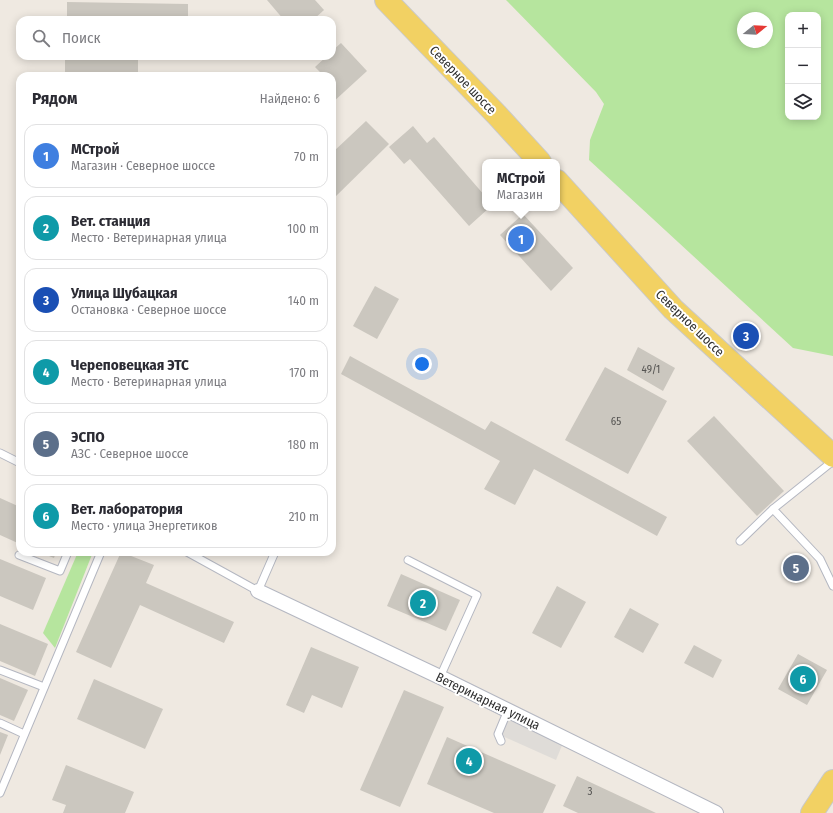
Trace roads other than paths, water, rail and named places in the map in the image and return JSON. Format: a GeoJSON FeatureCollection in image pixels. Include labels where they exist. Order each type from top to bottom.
{"type":"FeatureCollection","features":[{"type":"Feature","properties":{"kind":"main road","name":"Северное шоссе"},"geometry":{"type":"LineString","coordinates":[[386,0],[537,159]]}},
{"type":"Feature","properties":{"kind":"main road","name":"Северное шоссе"},"geometry":{"type":"LineString","coordinates":[[560,184],[673,309],[833,456]]}},
{"type":"Feature","properties":{"kind":"main road"},"geometry":{"type":"LineString","coordinates":[[812,813],[833,780]]}},
{"type":"Feature","properties":{"kind":"street","name":"Ветеринарная улица"},"geometry":{"type":"LineString","coordinates":[[258,591],[440,677],[716,813]]}},
{"type":"Feature","properties":{"kind":"lane"},"geometry":{"type":"LineString","coordinates":[[0,453],[16,461]]}},
{"type":"Feature","properties":{"kind":"lane"},"geometry":{"type":"LineString","coordinates":[[740,540],[773,509],[833,460]]}},
{"type":"Feature","properties":{"kind":"lane"},"geometry":{"type":"LineString","coordinates":[[773,509],[820,558],[833,586]]}},
{"type":"Feature","properties":{"kind":"lane"},"geometry":{"type":"LineString","coordinates":[[24,556],[60,571],[66,556]]}},
{"type":"Feature","properties":{"kind":"lane"},"geometry":{"type":"LineString","coordinates":[[0,793],[2,782],[24,734],[99,556]]}},
{"type":"Feature","properties":{"kind":"lane"},"geometry":{"type":"LineString","coordinates":[[194,556],[258,591],[273,556]]}},
{"type":"Feature","properties":{"kind":"lane"},"geometry":{"type":"LineString","coordinates":[[408,560],[477,595],[440,677]]}},
{"type":"Feature","properties":{"kind":"lane"},"geometry":{"type":"LineString","coordinates":[[0,670],[44,687]]}},
{"type":"Feature","properties":{"kind":"lane"},"geometry":{"type":"LineString","coordinates":[[501,741],[498,734],[508,710]]}},
{"type":"Feature","properties":{"kind":"lane"},"geometry":{"type":"LineString","coordinates":[[0,723],[24,734]]}},
{"type":"Feature","properties":{"kind":"place","name":"МСтрой"},"geometry":{"type":"Point","coordinates":[521,239]}},
{"type":"Feature","properties":{"kind":"place","name":"Улица Шубацкая"},"geometry":{"type":"Point","coordinates":[746,336]}},
{"type":"Feature","properties":{"kind":"place","name":"ЭСПО"},"geometry":{"type":"Point","coordinates":[796,568]}},
{"type":"Feature","properties":{"kind":"place","name":"Вет. станция"},"geometry":{"type":"Point","coordinates":[423,603]}},
{"type":"Feature","properties":{"kind":"place","name":"Вет. лаборатория"},"geometry":{"type":"Point","coordinates":[803,679]}},
{"type":"Feature","properties":{"kind":"place","name":"Череповецкая ЭТС"},"geometry":{"type":"Point","coordinates":[469,761]}}]}
